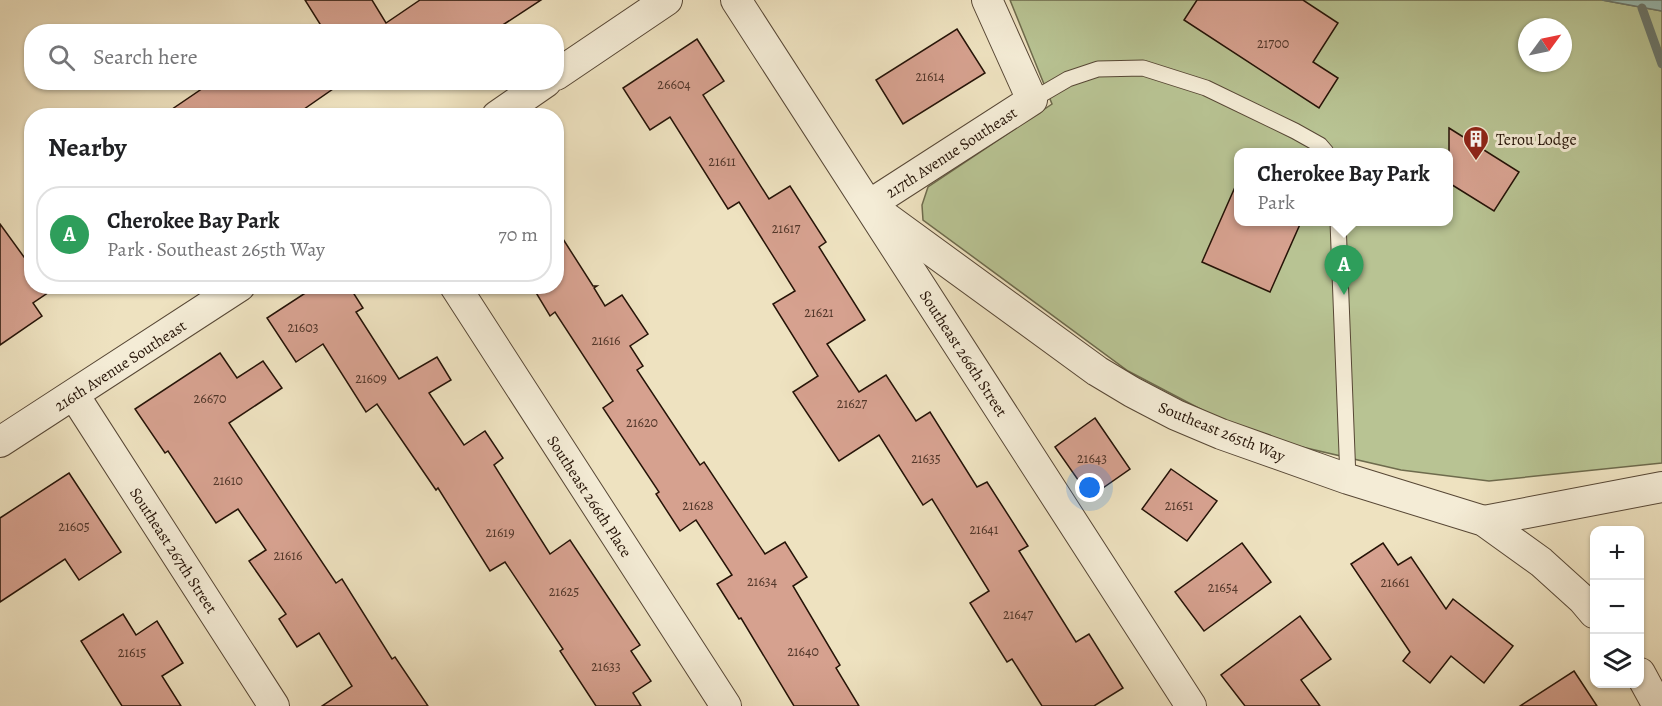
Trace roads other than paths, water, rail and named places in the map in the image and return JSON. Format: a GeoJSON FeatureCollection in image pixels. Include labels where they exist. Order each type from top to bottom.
{"type":"FeatureCollection","features":[{"type":"Feature","properties":{"kind":"street"},"geometry":{"type":"LineString","coordinates":[[564,70],[667,0]]}},
{"type":"Feature","properties":{"kind":"street","name":"Southeast 266th Street"},"geometry":{"type":"LineString","coordinates":[[736,0],[1191,706]]}},
{"type":"Feature","properties":{"kind":"street"},"geometry":{"type":"LineString","coordinates":[[987,0],[1032,100]]}},
{"type":"Feature","properties":{"kind":"street"},"geometry":{"type":"LineString","coordinates":[[509,108],[534,90]]}},
{"type":"Feature","properties":{"kind":"street","name":"217th Avenue Southeast"},"geometry":{"type":"LineString","coordinates":[[869,205],[1032,100]]}},
{"type":"Feature","properties":{"kind":"street","name":"Southeast 265th Way"},"geometry":{"type":"LineString","coordinates":[[869,205],[1097,371],[1132,392],[1176,416],[1221,434],[1348,479],[1484,521],[1541,562],[1590,608]]}},
{"type":"Feature","properties":{"kind":"street","name":"216th Avenue Southeast"},"geometry":{"type":"LineString","coordinates":[[0,442],[228,294]]}},
{"type":"Feature","properties":{"kind":"street","name":"Southeast 266th Place"},"geometry":{"type":"LineString","coordinates":[[460,294],[726,706]]}},
{"type":"Feature","properties":{"kind":"street","name":"Southeast 267th Street"},"geometry":{"type":"LineString","coordinates":[[74,394],[274,706]]}},
{"type":"Feature","properties":{"kind":"street"},"geometry":{"type":"LineString","coordinates":[[1484,521],[1662,487]]}},
{"type":"Feature","properties":{"kind":"street"},"geometry":{"type":"LineString","coordinates":[[1644,680],[1658,706]]}},
{"type":"Feature","properties":{"kind":"lane"},"geometry":{"type":"LineString","coordinates":[[1032,100],[1068,79],[1098,69],[1143,68],[1206,88],[1295,130],[1322,148]]}},
{"type":"Feature","properties":{"kind":"lane"},"geometry":{"type":"LineString","coordinates":[[1338,226],[1348,479]]}},
{"type":"Feature","properties":{"kind":"water"},"geometry":{"type":"Polygon","coordinates":[[[1602,0],[1662,0],[1662,11],[1602,0]]]}},
{"type":"Feature","properties":{"kind":"waterway"},"geometry":{"type":"LineString","coordinates":[[1642,8],[1662,64]]}},
{"type":"Feature","properties":{"kind":"place","name":"Terou Lodge"},"geometry":{"type":"Point","coordinates":[1476,162]}},
{"type":"Feature","properties":{"kind":"place","name":"Cherokee Bay Park"},"geometry":{"type":"Point","coordinates":[1344,295]}}]}
